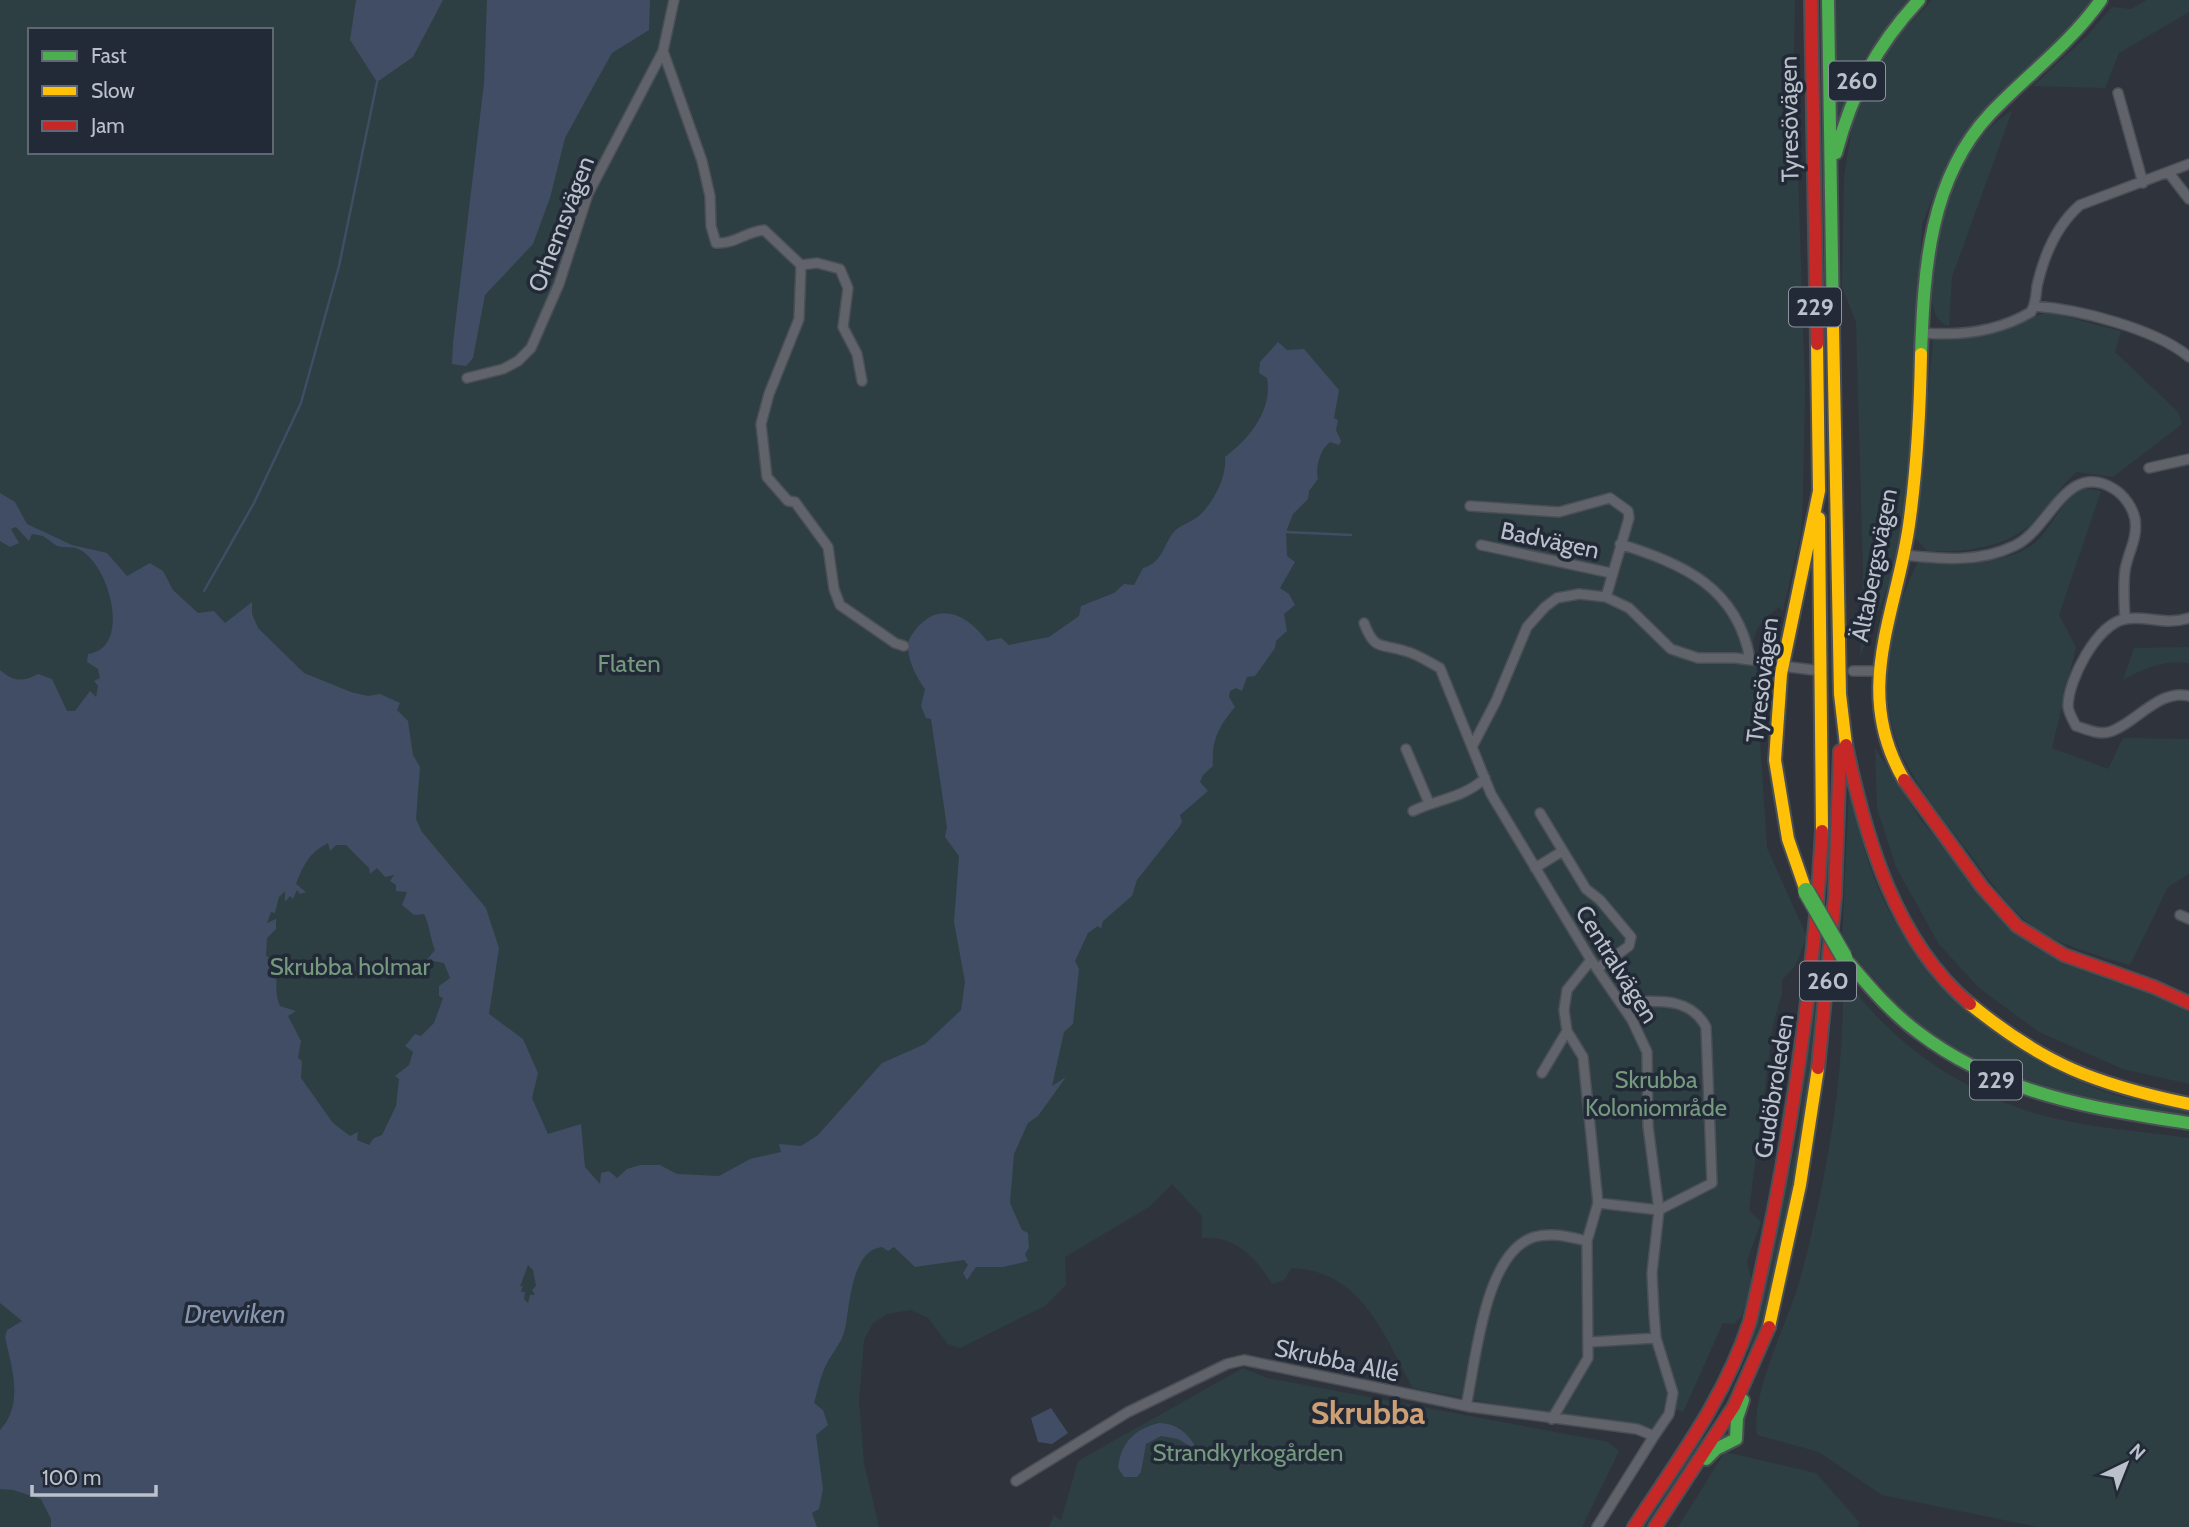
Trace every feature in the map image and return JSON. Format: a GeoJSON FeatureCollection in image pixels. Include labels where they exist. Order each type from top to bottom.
{"type":"FeatureCollection","features":[{"type":"Feature","properties":{"kind":"main road","name":"Tyresövägen"},"geometry":{"type":"LineString","coordinates":[[1811,0],[1819,491],[1781,674],[1775,760],[1782,811],[1807,891],[1844,957],[1876,996],[1918,1035],[1983,1075],[2031,1094],[2081,1107],[2189,1122]]}},
{"type":"Feature","properties":{"kind":"main road","name":"Tyresövägen"},"geometry":{"type":"LineString","coordinates":[[1828,0],[1841,717],[1859,807],[1882,878],[1919,946],[1956,991],[2013,1039],[2058,1066],[2123,1090],[2189,1104]]}},
{"type":"Feature","properties":{"kind":"main road","name":"260"},"geometry":{"type":"LineString","coordinates":[[1830,179],[1844,117],[1859,78],[1885,37],[1919,0]]}},
{"type":"Feature","properties":{"kind":"main road","name":"Ältabergsvägen"},"geometry":{"type":"LineString","coordinates":[[2101,0],[2085,26],[1993,113],[1958,158],[1933,226],[1918,436],[1903,555],[1877,671],[1878,708],[1894,761],[1916,798],[1995,905],[2020,928],[2047,947],[2147,982],[2189,1003]]}},
{"type":"Feature","properties":{"kind":"main road","name":"Gudöbroleden"},"geometry":{"type":"LineString","coordinates":[[1634,1527],[1660,1484],[1706,1420],[1731,1375],[1750,1321],[1788,1149],[1814,955],[1823,776],[1819,491]]}},
{"type":"Feature","properties":{"kind":"main road","name":"Gudöbroleden"},"geometry":{"type":"LineString","coordinates":[[1655,1527],[1721,1429],[1757,1362],[1769,1327],[1798,1196],[1822,1038],[1836,889],[1841,717]]}},
{"type":"Feature","properties":{"kind":"main road"},"geometry":{"type":"LineString","coordinates":[[1736,1439],[1737,1418],[1757,1362]]}},
{"type":"Feature","properties":{"kind":"main road"},"geometry":{"type":"LineString","coordinates":[[1731,1375],[1717,1414],[1721,1429],[1736,1439]]}},
{"type":"Feature","properties":{"kind":"main road"},"geometry":{"type":"LineString","coordinates":[[1690,1474],[1716,1449],[1736,1439]]}},
{"type":"Feature","properties":{"kind":"street","name":"Orhemsvägen"},"geometry":{"type":"LineString","coordinates":[[467,378],[503,369],[518,361],[531,348],[559,284],[588,194],[663,51],[674,0]]}},
{"type":"Feature","properties":{"kind":"street"},"geometry":{"type":"LineString","coordinates":[[663,51],[702,161],[710,196],[710,226],[716,243],[730,244],[745,233],[764,230],[801,265],[799,319],[769,394],[761,424],[767,477],[788,501],[795,502],[828,547],[840,605],[895,643],[904,646]]}},
{"type":"Feature","properties":{"kind":"street"},"geometry":{"type":"LineString","coordinates":[[2118,93],[2143,183]]}},
{"type":"Feature","properties":{"kind":"street"},"geometry":{"type":"LineString","coordinates":[[1924,333],[1971,332],[2001,326],[2022,317],[2034,306],[2045,261],[2064,220],[2080,205],[2189,164]]}},
{"type":"Feature","properties":{"kind":"street"},"geometry":{"type":"LineString","coordinates":[[2169,173],[2189,200]]}},
{"type":"Feature","properties":{"kind":"street"},"geometry":{"type":"LineString","coordinates":[[801,265],[817,263],[840,270],[848,288],[843,327],[857,354],[862,381]]}},
{"type":"Feature","properties":{"kind":"street"},"geometry":{"type":"LineString","coordinates":[[2034,306],[2080,314],[2142,332],[2164,340],[2189,357]]}},
{"type":"Feature","properties":{"kind":"street"},"geometry":{"type":"LineString","coordinates":[[2149,467],[2189,459]]}},
{"type":"Feature","properties":{"kind":"street"},"geometry":{"type":"LineString","coordinates":[[1903,555],[1964,559],[2014,546],[2033,534],[2072,488],[2085,481],[2101,482],[2124,498],[2134,515],[2135,544],[2125,568],[2125,619]]}},
{"type":"Feature","properties":{"kind":"street"},"geometry":{"type":"LineString","coordinates":[[1470,506],[1559,512],[1610,498],[1628,511],[1606,597]]}},
{"type":"Feature","properties":{"kind":"street"},"geometry":{"type":"LineString","coordinates":[[1620,544],[1660,557],[1686,570],[1714,591],[1735,613],[1743,627],[1750,659]]}},
{"type":"Feature","properties":{"kind":"street","name":"Badvägen"},"geometry":{"type":"LineString","coordinates":[[1481,545],[1611,573]]}},
{"type":"Feature","properties":{"kind":"street"},"geometry":{"type":"LineString","coordinates":[[1472,747],[1496,701],[1527,627],[1557,598],[1579,594],[1606,597],[1629,608],[1671,649],[1698,659],[1750,659],[1775,663]]}},
{"type":"Feature","properties":{"kind":"street"},"geometry":{"type":"LineString","coordinates":[[2189,618],[2169,623],[2125,619],[2109,625],[2096,641],[2074,681],[2067,708],[2076,726],[2092,732],[2109,732],[2164,700],[2181,694],[2189,696]]}},
{"type":"Feature","properties":{"kind":"street","name":"Centralvägen"},"geometry":{"type":"LineString","coordinates":[[1364,623],[1370,638],[1382,648],[1407,651],[1440,667],[1485,778],[1535,868],[1594,965],[1620,1002],[1647,1052],[1648,1126],[1658,1210],[1652,1273],[1656,1338],[1674,1393],[1669,1414],[1654,1436]]}},
{"type":"Feature","properties":{"kind":"street"},"geometry":{"type":"LineString","coordinates":[[1789,667],[1814,670]]}},
{"type":"Feature","properties":{"kind":"street"},"geometry":{"type":"LineString","coordinates":[[1853,671],[1877,671]]}},
{"type":"Feature","properties":{"kind":"street"},"geometry":{"type":"LineString","coordinates":[[1406,749],[1429,803]]}},
{"type":"Feature","properties":{"kind":"street"},"geometry":{"type":"LineString","coordinates":[[1413,811],[1429,803],[1463,795],[1485,778]]}},
{"type":"Feature","properties":{"kind":"street"},"geometry":{"type":"LineString","coordinates":[[1540,813],[1561,852],[1586,889],[1600,900],[1630,937],[1629,946],[1594,965],[1567,990],[1564,1010],[1567,1031],[1583,1057],[1598,1203],[1587,1241],[1590,1342],[1588,1358],[1552,1419]]}},
{"type":"Feature","properties":{"kind":"street"},"geometry":{"type":"LineString","coordinates":[[1535,868],[1561,852]]}},
{"type":"Feature","properties":{"kind":"street"},"geometry":{"type":"LineString","coordinates":[[1598,1203],[1658,1210],[1712,1183],[1706,1027],[1701,1016],[1679,1002],[1620,1002]]}},
{"type":"Feature","properties":{"kind":"street"},"geometry":{"type":"LineString","coordinates":[[1542,1073],[1567,1031]]}},
{"type":"Feature","properties":{"kind":"street"},"geometry":{"type":"LineString","coordinates":[[1466,1406],[1487,1307],[1506,1258],[1516,1246],[1534,1237],[1556,1234],[1587,1241]]}},
{"type":"Feature","properties":{"kind":"street"},"geometry":{"type":"LineString","coordinates":[[1590,1342],[1656,1338]]}},
{"type":"Feature","properties":{"kind":"street","name":"Skrubba Allé"},"geometry":{"type":"LineString","coordinates":[[1016,1481],[1128,1412],[1238,1360],[1466,1406],[1637,1429],[1654,1436]]}},
{"type":"Feature","properties":{"kind":"street"},"geometry":{"type":"LineString","coordinates":[[1597,1527],[1654,1436]]}},
{"type":"Feature","properties":{"kind":"green space","name":"Flaten"},"geometry":{"type":"Polygon","coordinates":[[[0,0],[1795,0],[1794,53],[1805,387],[1801,532],[1783,611],[1779,607],[1760,625],[1754,637],[1754,654],[1756,664],[1764,669],[1759,684],[1769,685],[1759,725],[1767,848],[1807,937],[1795,966],[1782,980],[1782,993],[1773,1025],[1749,1210],[1761,1222],[1747,1261],[1752,1283],[1742,1316],[1734,1324],[1723,1323],[1683,1412],[1665,1406],[1655,1428],[1552,1415],[1413,1388],[1368,1309],[1353,1293],[1316,1272],[1292,1268],[1284,1280],[1272,1284],[1259,1265],[1234,1244],[1214,1238],[1202,1238],[1202,1216],[1172,1184],[1149,1207],[1065,1257],[1066,1285],[1045,1306],[960,1348],[948,1344],[928,1318],[911,1310],[887,1314],[873,1323],[864,1340],[859,1401],[864,1463],[879,1527],[354,1527],[0,899],[0,0]]]}},
{"type":"Feature","properties":{"kind":"green space"},"geometry":{"type":"Polygon","coordinates":[[[1836,0],[1912,0],[1864,60],[1848,91],[1837,131],[1836,0]]]}},
{"type":"Feature","properties":{"kind":"green space"},"geometry":{"type":"Polygon","coordinates":[[[1932,0],[2094,0],[2086,15],[2003,91],[1972,124],[1947,163],[1922,224],[1911,458],[1894,571],[1860,657],[1863,570],[1856,322],[1842,287],[1844,177],[1855,107],[1871,71],[1888,47],[1932,0]]]}},
{"type":"Feature","properties":{"kind":"green space"},"geometry":{"type":"Polygon","coordinates":[[[2147,0],[2189,0],[2189,12],[2119,53],[2105,88],[2033,86],[2086,37],[2112,7],[2131,9],[2147,0]]]}},
{"type":"Feature","properties":{"kind":"green space"},"geometry":{"type":"Polygon","coordinates":[[[2012,111],[1952,277],[1949,326],[1938,318],[1932,302],[1931,281],[1945,209],[1957,176],[1973,148],[1995,123],[2012,111]]]}},
{"type":"Feature","properties":{"kind":"green space"},"geometry":{"type":"Polygon","coordinates":[[[2047,312],[2121,331],[2115,352],[2178,412],[2182,424],[2113,477],[2077,472],[2038,518],[2014,536],[1972,549],[1927,551],[1915,538],[1933,340],[1984,334],[2047,312]]]}},
{"type":"Feature","properties":{"kind":"green space"},"geometry":{"type":"Polygon","coordinates":[[[2083,488],[2101,491],[2059,615],[2076,647],[2052,748],[2108,769],[2123,738],[2189,739],[2189,874],[2168,887],[2130,965],[2050,937],[2029,924],[2010,906],[1917,782],[1894,734],[1889,709],[1887,684],[1893,633],[1899,608],[1918,562],[1982,561],[2014,554],[2040,538],[2064,505],[2083,488]]]}},
{"type":"Feature","properties":{"kind":"green space"},"geometry":{"type":"Polygon","coordinates":[[[2189,647],[2189,663],[2155,666],[2123,680],[2134,648],[2189,647]]]}},
{"type":"Feature","properties":{"kind":"green space"},"geometry":{"type":"Polygon","coordinates":[[[1875,748],[1921,820],[2008,926],[2019,935],[2174,1002],[2189,1012],[2189,1084],[2123,1069],[2039,1032],[1979,988],[1939,944],[1896,867],[1877,808],[1875,748]]]}},
{"type":"Feature","properties":{"kind":"green space"},"geometry":{"type":"Polygon","coordinates":[[[1849,790],[1869,863],[1895,921],[1916,954],[1968,1011],[1999,1036],[2065,1075],[2122,1097],[2189,1109],[2189,1116],[2086,1098],[2018,1080],[1956,1051],[1927,1031],[1904,1010],[1842,941],[1849,790]]]}},
{"type":"Feature","properties":{"kind":"green space"},"geometry":{"type":"Polygon","coordinates":[[[1822,941],[1826,947],[1813,1053],[1784,1228],[1755,1343],[1747,1365],[1726,1410],[1745,1369],[1797,1141],[1822,941]]]}},
{"type":"Feature","properties":{"kind":"green space"},"geometry":{"type":"Polygon","coordinates":[[[1850,984],[1888,1028],[1910,1047],[1934,1065],[1986,1094],[2013,1106],[2059,1119],[2189,1138],[2189,1527],[2038,1527],[1882,1495],[1819,1452],[1757,1435],[1759,1398],[1796,1293],[1818,1207],[1836,1101],[1843,995],[1850,984]]]}},
{"type":"Feature","properties":{"kind":"green space"},"geometry":{"type":"Polygon","coordinates":[[[0,1303],[23,1321],[7,1330],[5,1337],[13,1373],[14,1397],[12,1409],[0,1430],[0,1303]]]}},
{"type":"Feature","properties":{"kind":"green space","name":"Strandkyrkogården"},"geometry":{"type":"Polygon","coordinates":[[[1243,1368],[1267,1378],[1608,1442],[1619,1451],[1582,1527],[1049,1527],[1054,1515],[1061,1521],[1078,1461],[1243,1368]]]}},
{"type":"Feature","properties":{"kind":"green space"},"geometry":{"type":"Polygon","coordinates":[[[1713,1431],[1706,1445],[1646,1527],[1639,1527],[1692,1447],[1713,1431]]]}},
{"type":"Feature","properties":{"kind":"green space"},"geometry":{"type":"Polygon","coordinates":[[[1725,1452],[1816,1473],[1860,1523],[1857,1527],[1678,1527],[1725,1452]]]}},
{"type":"Feature","properties":{"kind":"green space"},"geometry":{"type":"Polygon","coordinates":[[[0,1462],[178,1527],[0,1527],[0,1462]]]}},
{"type":"Feature","properties":{"kind":"water"},"geometry":{"type":"Polygon","coordinates":[[[356,0],[443,0],[413,57],[377,82],[350,40],[356,0]]]}},
{"type":"Feature","properties":{"kind":"water"},"geometry":{"type":"Polygon","coordinates":[[[487,0],[650,0],[649,30],[612,53],[565,138],[550,198],[533,244],[485,295],[473,358],[466,366],[452,364],[453,343],[484,83],[487,0]]]}},
{"type":"Feature","properties":{"kind":"water","name":"Drevviken"},"geometry":{"type":"Polygon","coordinates":[[[1278,342],[1287,350],[1304,349],[1339,390],[1334,418],[1338,420],[1336,430],[1341,441],[1339,445],[1330,442],[1323,449],[1318,464],[1318,479],[1309,491],[1308,499],[1293,514],[1286,532],[1287,556],[1295,562],[1280,588],[1289,594],[1295,605],[1284,614],[1287,631],[1276,641],[1275,648],[1255,676],[1247,677],[1242,691],[1236,688],[1230,691],[1229,697],[1235,707],[1217,734],[1213,748],[1213,766],[1200,782],[1208,791],[1180,815],[1182,822],[1137,880],[1132,896],[1103,921],[1101,929],[1098,926],[1088,933],[1075,961],[1079,969],[1073,1024],[1064,1032],[1052,1086],[1066,1077],[1038,1116],[1028,1123],[1014,1154],[1010,1203],[1022,1230],[1028,1233],[1029,1248],[1025,1254],[1028,1261],[1003,1267],[976,1267],[967,1280],[963,1273],[968,1265],[964,1260],[915,1267],[894,1247],[888,1251],[882,1247],[872,1250],[858,1268],[845,1329],[825,1366],[814,1403],[823,1410],[828,1425],[816,1435],[823,1489],[819,1509],[812,1513],[817,1527],[51,1527],[51,1519],[41,1499],[13,1490],[0,1489],[0,1430],[12,1409],[14,1398],[13,1374],[5,1337],[7,1330],[22,1321],[0,1303],[0,670],[18,680],[38,674],[52,679],[67,711],[75,711],[90,691],[96,697],[98,686],[94,681],[100,678],[98,669],[87,662],[88,654],[101,649],[109,638],[113,624],[108,590],[92,560],[82,551],[57,546],[43,536],[32,534],[29,541],[16,527],[11,529],[19,543],[10,547],[0,541],[0,493],[15,502],[27,524],[72,545],[107,553],[127,576],[150,563],[163,571],[173,590],[198,613],[214,611],[225,623],[252,602],[252,614],[258,628],[304,673],[351,692],[368,696],[380,694],[400,703],[397,710],[408,721],[413,755],[420,767],[416,819],[422,832],[486,908],[499,948],[489,1014],[523,1039],[538,1073],[532,1098],[548,1134],[581,1124],[585,1167],[600,1184],[601,1173],[609,1171],[617,1178],[627,1169],[640,1165],[660,1165],[677,1174],[719,1176],[750,1159],[781,1152],[779,1144],[801,1146],[818,1135],[882,1063],[925,1044],[961,1010],[965,982],[954,922],[959,856],[945,837],[947,827],[931,719],[926,718],[921,706],[925,689],[910,660],[908,646],[911,636],[925,620],[944,613],[962,618],[987,641],[1001,638],[1009,645],[1049,637],[1079,616],[1081,606],[1114,593],[1124,584],[1134,585],[1143,568],[1158,558],[1176,530],[1200,515],[1210,503],[1222,480],[1225,457],[1243,442],[1257,423],[1263,412],[1268,390],[1267,378],[1259,373],[1260,362],[1278,342]],[[328,843],[308,860],[296,884],[306,892],[300,894],[297,890],[293,899],[290,896],[285,902],[285,891],[279,897],[275,913],[271,912],[267,923],[276,919],[276,929],[267,938],[266,956],[275,960],[280,1006],[296,1011],[288,1016],[301,1041],[298,1058],[302,1061],[301,1078],[333,1123],[350,1136],[358,1132],[357,1140],[369,1145],[374,1138],[382,1135],[396,1106],[399,1079],[395,1076],[409,1065],[413,1052],[405,1046],[415,1034],[421,1036],[434,1023],[443,998],[439,996],[439,986],[450,978],[444,963],[433,961],[425,971],[421,967],[435,950],[428,923],[424,914],[414,915],[402,905],[407,892],[396,891],[396,885],[390,881],[394,875],[385,877],[377,868],[370,874],[369,868],[346,845],[336,845],[330,851],[328,843]],[[528,1265],[520,1287],[523,1285],[521,1292],[525,1292],[524,1299],[528,1303],[530,1295],[535,1295],[532,1290],[536,1286],[533,1270],[528,1265]]]}},
{"type":"Feature","properties":{"kind":"water"},"geometry":{"type":"Polygon","coordinates":[[[1051,1408],[1068,1433],[1052,1444],[1038,1442],[1031,1418],[1051,1408]]]}},
{"type":"Feature","properties":{"kind":"water"},"geometry":{"type":"Polygon","coordinates":[[[1159,1423],[1183,1431],[1199,1452],[1178,1439],[1161,1436],[1146,1444],[1141,1472],[1137,1477],[1124,1477],[1118,1468],[1126,1444],[1136,1433],[1159,1423]]]}},
{"type":"Feature","properties":{"kind":"waterway"},"geometry":{"type":"LineString","coordinates":[[204,591],[254,503],[301,403],[339,266],[377,82]]}},
{"type":"Feature","properties":{"kind":"waterway"},"geometry":{"type":"LineString","coordinates":[[1286,532],[1351,535]]}},
{"type":"Feature","properties":{"kind":"traffic: fast"},"geometry":{"type":"LineString","coordinates":[[1828,0],[1833,326]]}},
{"type":"Feature","properties":{"kind":"traffic: fast"},"geometry":{"type":"LineString","coordinates":[[1836,153],[1842,131],[1867,71],[1890,35],[1919,0]]}},
{"type":"Feature","properties":{"kind":"traffic: fast"},"geometry":{"type":"LineString","coordinates":[[1921,354],[1928,258],[1942,196],[1954,167],[1990,114],[2062,45],[2101,0]]}},
{"type":"Feature","properties":{"kind":"traffic: fast"},"geometry":{"type":"LineString","coordinates":[[1806,891],[1844,957]]}},
{"type":"Feature","properties":{"kind":"traffic: fast"},"geometry":{"type":"LineString","coordinates":[[1844,957],[1908,1025],[1949,1054],[1981,1070],[2014,1084],[2082,1104],[2189,1123]]}},
{"type":"Feature","properties":{"kind":"traffic: fast"},"geometry":{"type":"LineString","coordinates":[[1706,1459],[1716,1449],[1736,1439],[1737,1418],[1743,1400]]}},
{"type":"Feature","properties":{"kind":"traffic: slow"},"geometry":{"type":"LineString","coordinates":[[1833,326],[1840,694],[1846,745]]}},
{"type":"Feature","properties":{"kind":"traffic: slow"},"geometry":{"type":"LineString","coordinates":[[1806,891],[1788,839],[1775,760],[1781,674],[1819,491],[1817,344]]}},
{"type":"Feature","properties":{"kind":"traffic: slow"},"geometry":{"type":"LineString","coordinates":[[1904,780],[1889,747],[1881,715],[1879,684],[1882,653],[1912,504],[1921,354]]}},
{"type":"Feature","properties":{"kind":"traffic: slow"},"geometry":{"type":"LineString","coordinates":[[1819,518],[1822,831]]}},
{"type":"Feature","properties":{"kind":"traffic: slow"},"geometry":{"type":"LineString","coordinates":[[1970,1004],[2023,1043],[2072,1069],[2126,1089],[2189,1104]]}},
{"type":"Feature","properties":{"kind":"traffic: slow"},"geometry":{"type":"LineString","coordinates":[[1769,1327],[1800,1185],[1818,1068]]}},
{"type":"Feature","properties":{"kind":"traffic: jam"},"geometry":{"type":"LineString","coordinates":[[1811,0],[1817,344]]}},
{"type":"Feature","properties":{"kind":"traffic: jam"},"geometry":{"type":"LineString","coordinates":[[1846,745],[1863,815],[1887,885],[1922,950],[1944,979],[1970,1004]]}},
{"type":"Feature","properties":{"kind":"traffic: jam"},"geometry":{"type":"LineString","coordinates":[[1818,1068],[1835,896],[1840,751]]}},
{"type":"Feature","properties":{"kind":"traffic: jam"},"geometry":{"type":"LineString","coordinates":[[1904,780],[1982,887],[2017,926],[2064,955],[2154,987],[2189,1003]]}},
{"type":"Feature","properties":{"kind":"traffic: jam"},"geometry":{"type":"LineString","coordinates":[[1750,1321],[1776,1199],[1797,1078],[1812,955],[1822,831]]}},
{"type":"Feature","properties":{"kind":"traffic: jam"},"geometry":{"type":"LineString","coordinates":[[1634,1527],[1714,1403],[1750,1321]]}},
{"type":"Feature","properties":{"kind":"traffic: jam"},"geometry":{"type":"LineString","coordinates":[[1655,1527],[1734,1406],[1769,1327]]}},
{"type":"Feature","properties":{"kind":"district","name":"Skrubba"},"geometry":{"type":"Point","coordinates":[1368,1412]}},
{"type":"Feature","properties":{"kind":"park label","name":"Skrubba holmar"},"geometry":{"type":"Point","coordinates":[350,966]}},
{"type":"Feature","properties":{"kind":"park label","name":"Skrubba Koloniområde"},"geometry":{"type":"Point","coordinates":[1656,1093]}}]}
